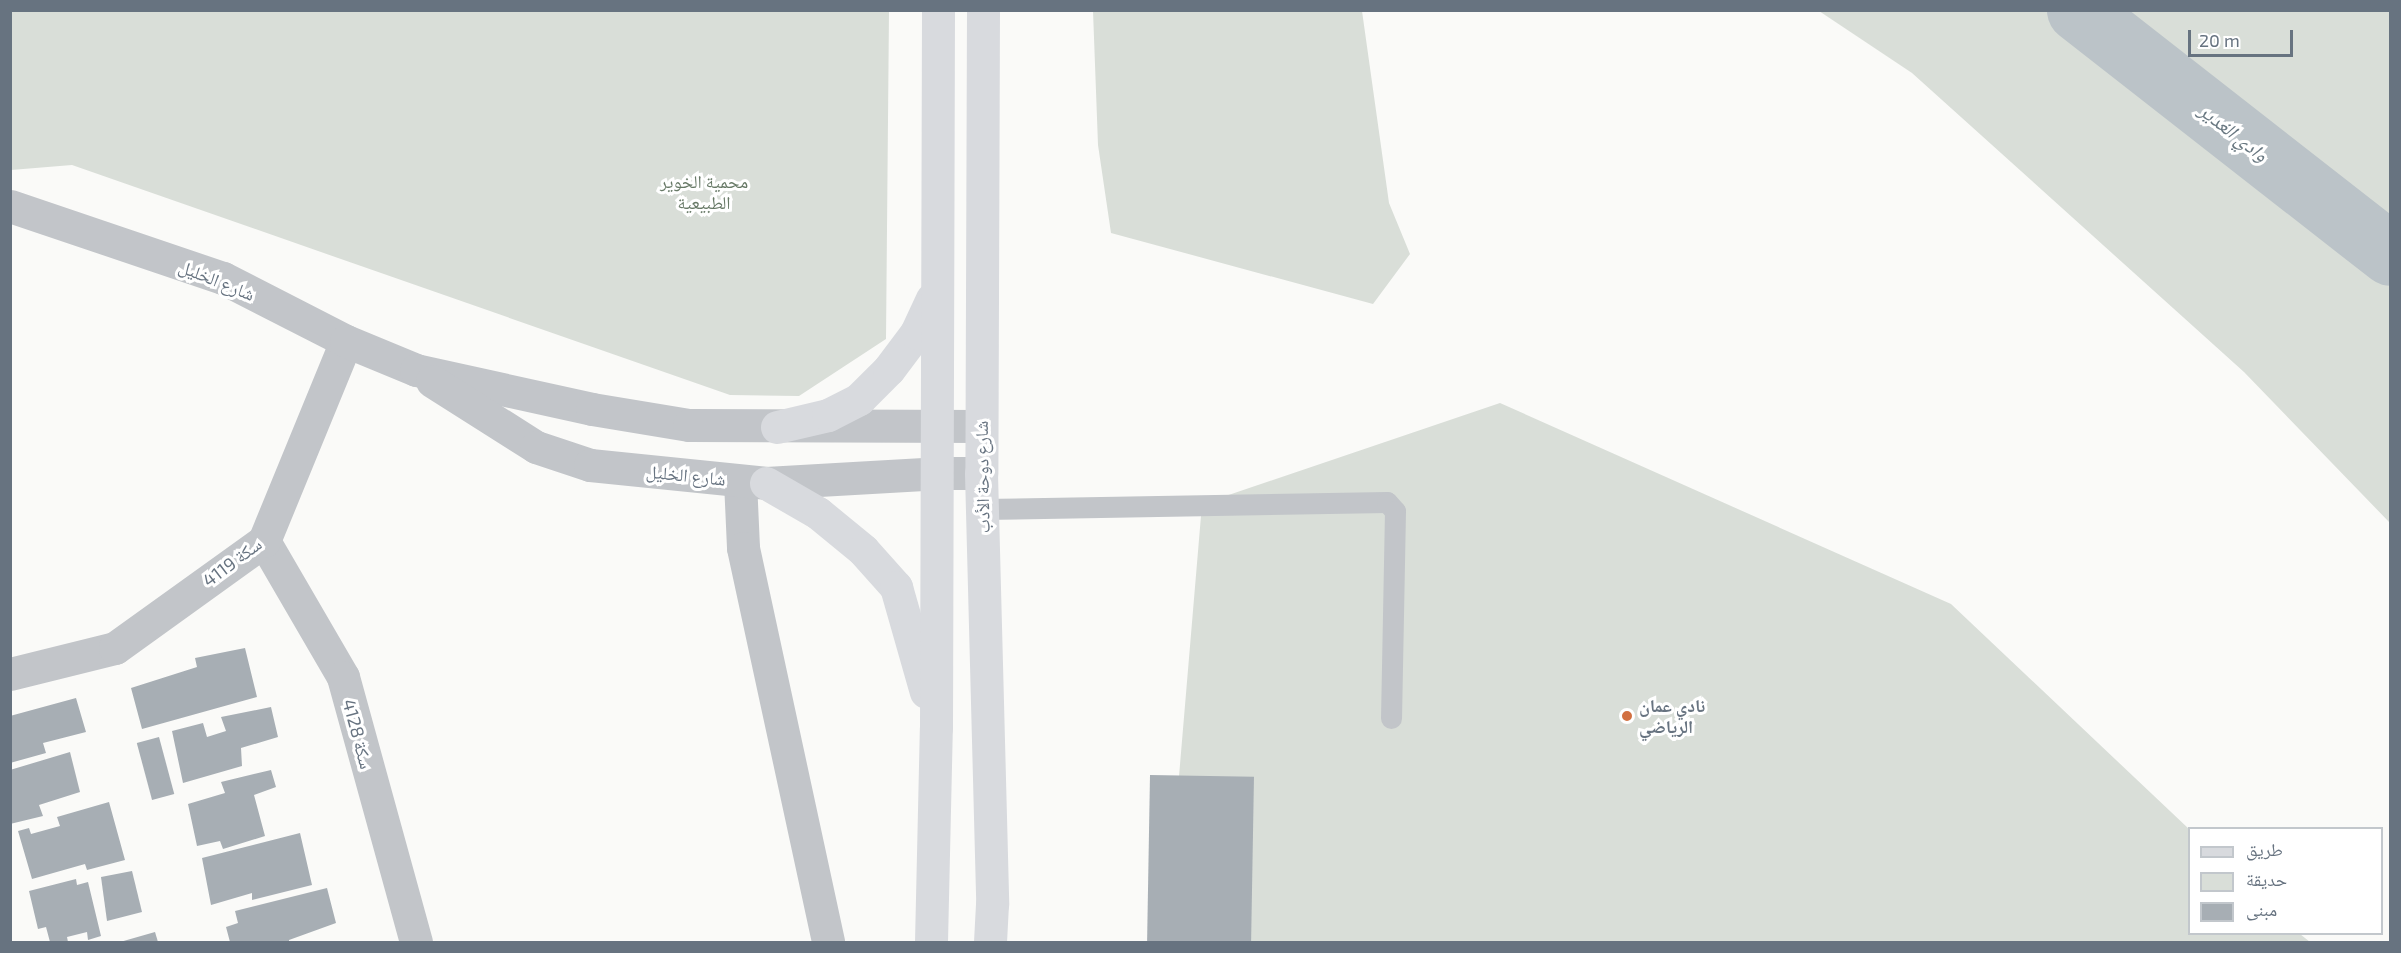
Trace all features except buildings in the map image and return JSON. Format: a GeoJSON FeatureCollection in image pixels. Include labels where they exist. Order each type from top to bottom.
{"type":"FeatureCollection","features":[{"type":"Feature","properties":{"kind":"main road"},"geometry":{"type":"LineString","coordinates":[[930,942],[936,728],[938,10]]}},
{"type":"Feature","properties":{"kind":"main road","name":"شارع دوحة الأدب"},"geometry":{"type":"LineString","coordinates":[[983,10],[981,473],[992,904],[990,942]]}},
{"type":"Feature","properties":{"kind":"main road"},"geometry":{"type":"LineString","coordinates":[[777,427],[828,416],[859,399],[889,369],[916,333],[936,291]]}},
{"type":"Feature","properties":{"kind":"main road"},"geometry":{"type":"LineString","coordinates":[[753,482],[818,513],[863,550],[896,587],[936,728]]}},
{"type":"Feature","properties":{"kind":"street","name":"شارع الخليل"},"geometry":{"type":"LineString","coordinates":[[10,206],[223,278],[346,341],[416,370],[591,409],[689,425],[981,426]]}},
{"type":"Feature","properties":{"kind":"street","name":"سكة 4119"},"geometry":{"type":"LineString","coordinates":[[10,674],[115,648],[264,541],[346,341]]}},
{"type":"Feature","properties":{"kind":"street","name":"شارع الخليل"},"geometry":{"type":"LineString","coordinates":[[416,370],[536,447],[590,465],[753,482],[981,473]]}},
{"type":"Feature","properties":{"kind":"street"},"geometry":{"type":"LineString","coordinates":[[753,482],[743,548],[828,942]]}},
{"type":"Feature","properties":{"kind":"street","name":"سكة 4128"},"geometry":{"type":"LineString","coordinates":[[264,541],[343,677],[416,942]]}},
{"type":"Feature","properties":{"kind":"lane"},"geometry":{"type":"LineString","coordinates":[[982,509],[1387,502],[1395,511],[1391,718]]}},
{"type":"Feature","properties":{"kind":"green space","name":"محمية الخوير الطبيعية"},"geometry":{"type":"Polygon","coordinates":[[[10,11],[889,11],[886,339],[799,396],[730,395],[72,165],[11,170],[10,11]]]}},
{"type":"Feature","properties":{"kind":"green space"},"geometry":{"type":"Polygon","coordinates":[[[1093,11],[1362,11],[1389,203],[1410,254],[1373,304],[1111,233],[1098,145],[1093,11]]]}},
{"type":"Feature","properties":{"kind":"green space"},"geometry":{"type":"Polygon","coordinates":[[[1819,11],[2390,11],[2390,523],[2244,372],[1912,73],[1819,11]]]}},
{"type":"Feature","properties":{"kind":"green space","name":"نادي عمان الرياضي"},"geometry":{"type":"Polygon","coordinates":[[[1500,403],[1951,604],[2188,828],[2188,935],[2301,935],[2310,942],[1165,942],[1202,504],[1500,403]]]}},
{"type":"Feature","properties":{"kind":"waterway","name":"وادي الغدير"},"geometry":{"type":"LineString","coordinates":[[2078,10],[2390,254]]}},
{"type":"Feature","properties":{"kind":"place","name":"نادي عمان الرياضي"},"geometry":{"type":"Point","coordinates":[1627,716]}}]}
